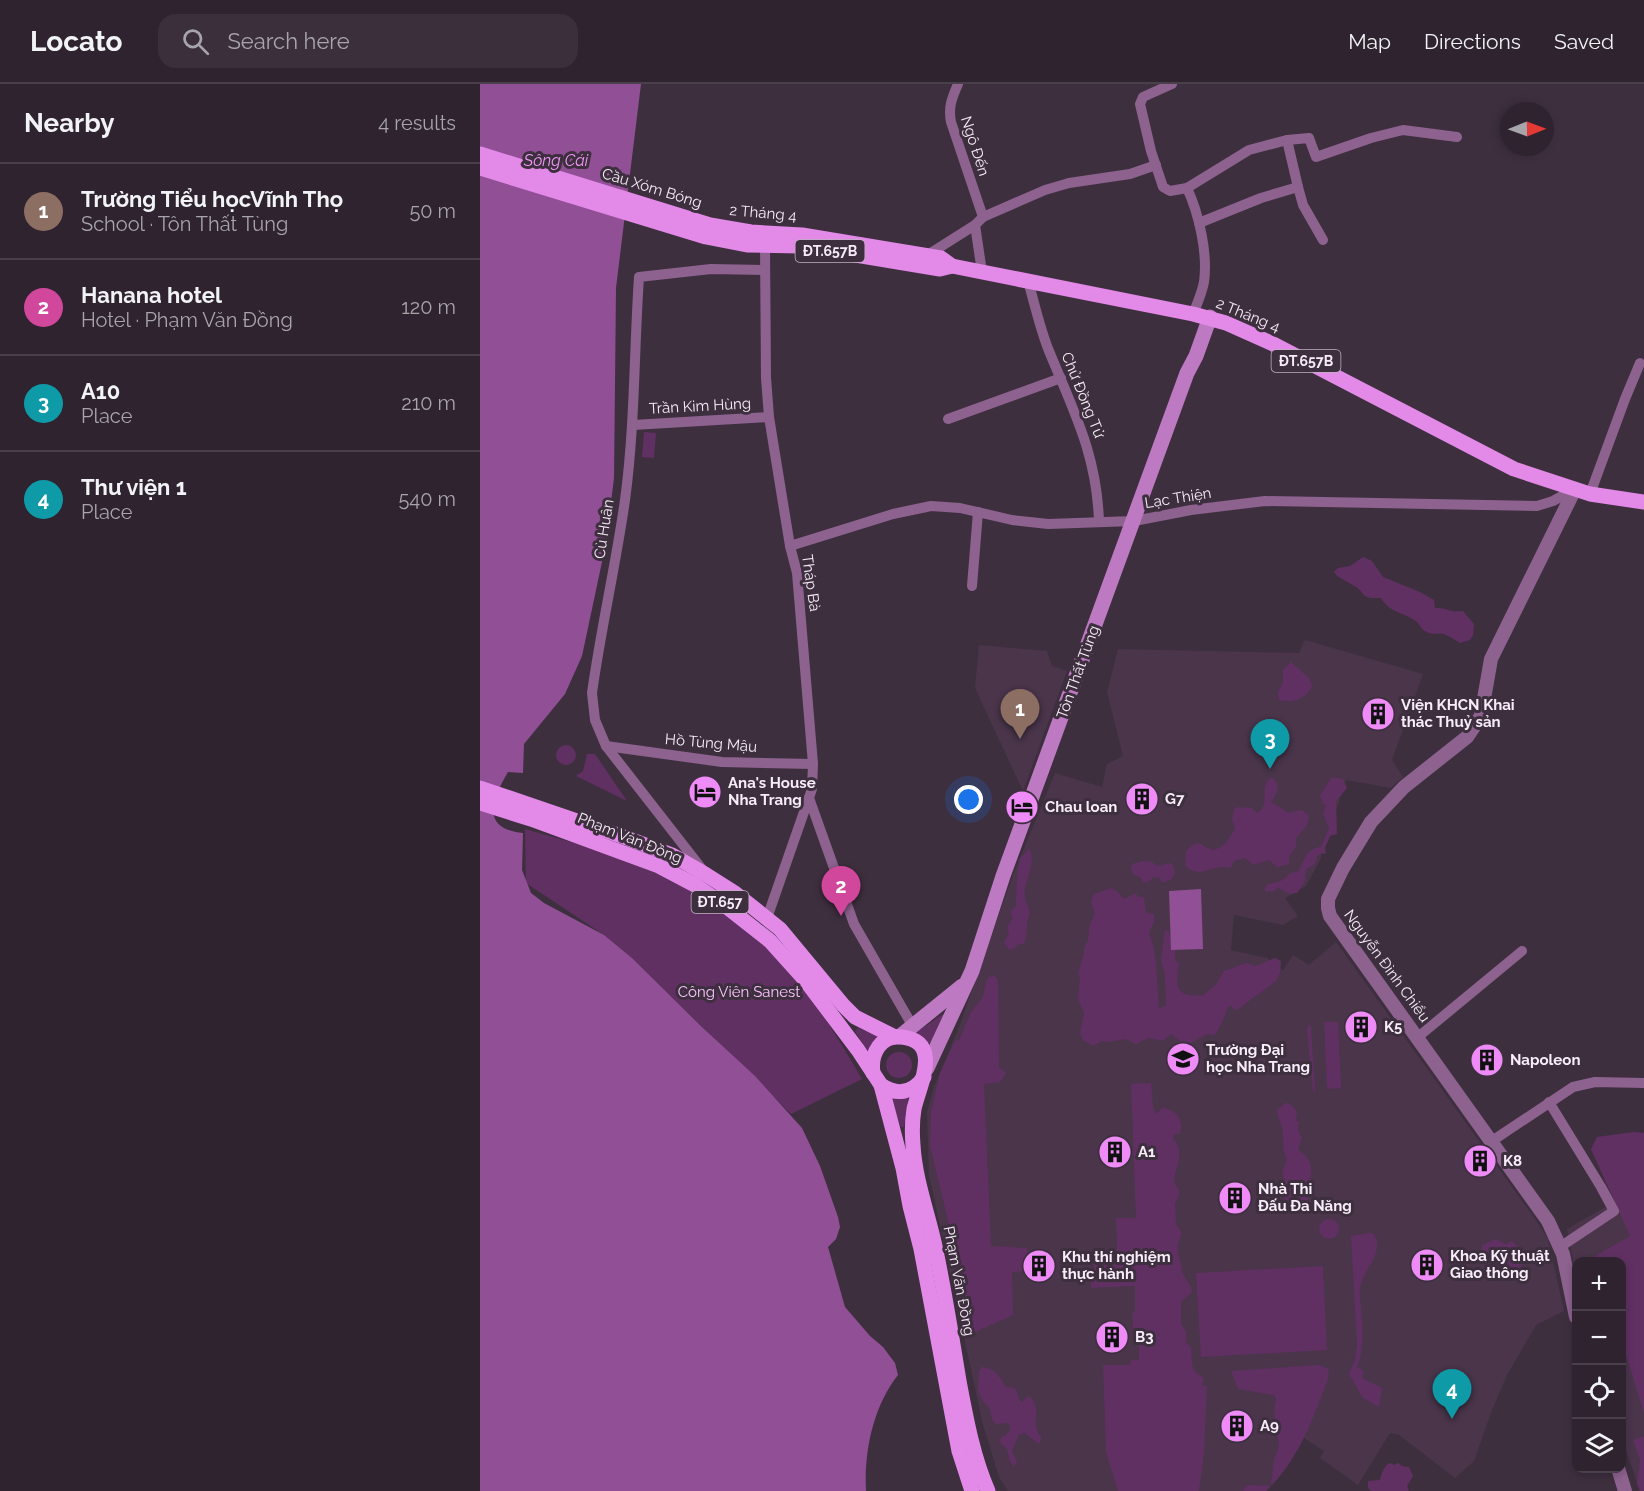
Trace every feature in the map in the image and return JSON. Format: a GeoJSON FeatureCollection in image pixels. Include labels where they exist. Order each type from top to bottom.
{"type":"FeatureCollection","features":[{"type":"Feature","properties":{"kind":"main road","name":"Cầu Xóm Bóng"},"geometry":{"type":"LineString","coordinates":[[480,154],[708,231]]}},
{"type":"Feature","properties":{"kind":"main road","name":"Cầu Xóm Bóng"},"geometry":{"type":"LineString","coordinates":[[480,168],[708,231]]}},
{"type":"Feature","properties":{"kind":"main road","name":"2 Tháng 4"},"geometry":{"type":"LineString","coordinates":[[708,231],[765,246],[801,246],[940,269],[952,266]]}},
{"type":"Feature","properties":{"kind":"main road","name":"2 Tháng 4"},"geometry":{"type":"LineString","coordinates":[[708,231],[802,235],[926,255],[941,258],[952,266],[1202,316],[1239,328],[1273,344],[1514,469],[1590,494],[1644,502]]}},
{"type":"Feature","properties":{"kind":"main road","name":"Tôn Thất Tùng"},"geometry":{"type":"LineString","coordinates":[[925,1073],[972,971],[1003,876],[1187,373],[1197,356],[1202,316]]}},
{"type":"Feature","properties":{"kind":"main road","name":"ĐT.657"},"geometry":{"type":"LineString","coordinates":[[480,788],[510,805]]}},
{"type":"Feature","properties":{"kind":"main road","name":"ĐT.657"},"geometry":{"type":"LineString","coordinates":[[480,803],[510,805]]}},
{"type":"Feature","properties":{"kind":"main road","name":"Phạm Văn Đồng"},"geometry":{"type":"LineString","coordinates":[[510,805],[664,852],[705,874],[735,893],[780,929],[855,1017],[897,1037],[909,1038],[923,1050],[926,1059],[925,1073],[914,1111],[913,1151],[936,1252],[973,1447],[988,1491]]}},
{"type":"Feature","properties":{"kind":"main road","name":"Phạm Văn Đồng"},"geometry":{"type":"LineString","coordinates":[[510,805],[659,866],[695,885],[727,907],[770,941],[806,981],[877,1079]]}},
{"type":"Feature","properties":{"kind":"main road","name":"Tôn Thất Tùng"},"geometry":{"type":"LineString","coordinates":[[897,1037],[954,994],[972,971]]}},
{"type":"Feature","properties":{"kind":"main road"},"geometry":{"type":"LineString","coordinates":[[826,1008],[869,1081],[893,1145],[910,1206]]}},
{"type":"Feature","properties":{"kind":"main road","name":"Phạm Văn Đồng"},"geometry":{"type":"LineString","coordinates":[[897,1037],[881,1044],[876,1050],[872,1065],[903,1168],[925,1269],[957,1439],[972,1491]]}},
{"type":"Feature","properties":{"kind":"main road"},"geometry":{"type":"LineString","coordinates":[[877,1079],[888,1089],[904,1091],[919,1084],[925,1073]]}},
{"type":"Feature","properties":{"kind":"street","name":"Ngô Đến"},"geometry":{"type":"LineString","coordinates":[[958,84],[949,111],[983,217]]}},
{"type":"Feature","properties":{"kind":"street"},"geometry":{"type":"LineString","coordinates":[[1172,84],[1143,97],[1140,104],[1163,186],[1170,191],[1187,188],[1249,150],[1287,140],[1309,138],[1316,157],[1380,135],[1403,130],[1456,137]]}},
{"type":"Feature","properties":{"kind":"street"},"geometry":{"type":"LineString","coordinates":[[1287,140],[1303,205],[1323,240]]}},
{"type":"Feature","properties":{"kind":"street"},"geometry":{"type":"LineString","coordinates":[[926,255],[975,225],[983,217],[1045,190],[1069,183],[1130,174],[1156,165]]}},
{"type":"Feature","properties":{"kind":"street"},"geometry":{"type":"LineString","coordinates":[[1187,188],[1199,223],[1204,281],[1202,316]]}},
{"type":"Feature","properties":{"kind":"street"},"geometry":{"type":"LineString","coordinates":[[1199,223],[1262,198],[1298,188]]}},
{"type":"Feature","properties":{"kind":"street"},"geometry":{"type":"LineString","coordinates":[[975,225],[982,272]]}},
{"type":"Feature","properties":{"kind":"street","name":"Tháp Bà"},"geometry":{"type":"LineString","coordinates":[[765,246],[766,378],[769,417],[790,546],[797,573],[813,764],[812,789],[767,918]]}},
{"type":"Feature","properties":{"kind":"street","name":"Cù Huân"},"geometry":{"type":"LineString","coordinates":[[705,874],[606,746],[595,720],[592,693],[624,500],[633,425],[634,349],[639,277],[711,269],[764,270]]}},
{"type":"Feature","properties":{"kind":"street","name":"Chử Đồng Tử"},"geometry":{"type":"LineString","coordinates":[[1028,281],[1048,349],[1086,438],[1096,487],[1099,522]]}},
{"type":"Feature","properties":{"kind":"street"},"geometry":{"type":"LineString","coordinates":[[1590,494],[1624,399],[1641,363]]}},
{"type":"Feature","properties":{"kind":"street"},"geometry":{"type":"LineString","coordinates":[[948,419],[1061,378]]}},
{"type":"Feature","properties":{"kind":"street","name":"Trần Kim Hùng"},"geometry":{"type":"LineString","coordinates":[[633,425],[769,417]]}},
{"type":"Feature","properties":{"kind":"street","name":"Lạc Thiện"},"geometry":{"type":"LineString","coordinates":[[790,546],[918,507],[931,506],[978,512],[1032,523],[1099,522],[1134,521],[1191,510],[1265,501],[1537,506],[1546,504],[1575,489]]}},
{"type":"Feature","properties":{"kind":"street","name":"Nguyễn Đình Chiểu"},"geometry":{"type":"LineString","coordinates":[[1575,489],[1491,659],[1481,716],[1476,725],[1460,744],[1404,787],[1385,805],[1365,831],[1328,899],[1330,916],[1548,1221],[1560,1247],[1575,1311]]}},
{"type":"Feature","properties":{"kind":"street"},"geometry":{"type":"LineString","coordinates":[[972,586],[978,512]]}},
{"type":"Feature","properties":{"kind":"street","name":"Hồ Tùng Mậu"},"geometry":{"type":"LineString","coordinates":[[606,746],[722,762],[813,764]]}},
{"type":"Feature","properties":{"kind":"street"},"geometry":{"type":"LineString","coordinates":[[809,798],[854,924],[912,1025]]}},
{"type":"Feature","properties":{"kind":"street"},"geometry":{"type":"LineString","coordinates":[[664,852],[676,846],[673,832]]}},
{"type":"Feature","properties":{"kind":"street"},"geometry":{"type":"LineString","coordinates":[[1418,1037],[1522,951]]}},
{"type":"Feature","properties":{"kind":"street"},"geometry":{"type":"LineString","coordinates":[[1492,1141],[1574,1087],[1585,1083],[1644,1083]]}},
{"type":"Feature","properties":{"kind":"street"},"geometry":{"type":"LineString","coordinates":[[1549,1102],[1614,1210],[1560,1247]]}},
{"type":"Feature","properties":{"kind":"street"},"geometry":{"type":"LineString","coordinates":[[1620,1473],[1625,1491]]}},
{"type":"Feature","properties":{"kind":"shaded area","name":"Trường Đại học Nha Trang"},"geometry":{"type":"Polygon","coordinates":[[[1305,640],[1423,674],[1392,760],[1403,777],[1391,788],[1346,780],[1320,860],[1306,886],[1285,898],[1298,916],[1283,925],[1234,915],[1231,950],[1267,958],[1283,970],[1293,955],[1309,965],[1336,942],[1548,1239],[1564,1311],[1536,1325],[1507,1375],[1474,1461],[1455,1478],[1399,1435],[1390,1433],[1358,1485],[1320,1458],[1324,1451],[1304,1438],[1287,1466],[1266,1491],[1008,1491],[999,1477],[983,1425],[929,1175],[927,1112],[934,1087],[959,1027],[1013,875],[1055,773],[1102,787],[1107,764],[1123,756],[1107,692],[1118,649],[1299,653],[1305,640]]]}},
{"type":"Feature","properties":{"kind":"shaded area"},"geometry":{"type":"Polygon","coordinates":[[[979,645],[1047,651],[1052,666],[1067,671],[1023,791],[975,688],[979,645]]]}},
{"type":"Feature","properties":{"kind":"shaded area"},"geometry":{"type":"Polygon","coordinates":[[[1644,1196],[1644,1491],[1640,1491],[1626,1451],[1626,1257],[1572,1257],[1567,1229],[1623,1197],[1644,1196]]]}},
{"type":"Feature","properties":{"kind":"green space"},"geometry":{"type":"Polygon","coordinates":[[[644,432],[656,433],[654,458],[642,457],[644,432]]]}},
{"type":"Feature","properties":{"kind":"green space"},"geometry":{"type":"Polygon","coordinates":[[[1363,557],[1372,561],[1383,577],[1434,600],[1435,608],[1463,611],[1474,624],[1470,640],[1460,643],[1444,634],[1432,634],[1422,629],[1416,621],[1388,607],[1381,598],[1365,596],[1358,588],[1334,572],[1338,568],[1350,566],[1363,557]]]}},
{"type":"Feature","properties":{"kind":"green space"},"geometry":{"type":"Polygon","coordinates":[[[1291,662],[1309,678],[1312,686],[1303,697],[1289,701],[1279,700],[1278,692],[1283,682],[1283,670],[1291,662]]]}},
{"type":"Feature","properties":{"kind":"green space"},"geometry":{"type":"Polygon","coordinates":[[[566,745],[573,748],[576,755],[573,762],[566,765],[559,762],[556,755],[559,748],[566,745]]]}},
{"type":"Feature","properties":{"kind":"green space"},"geometry":{"type":"Polygon","coordinates":[[[587,754],[595,754],[627,801],[576,776],[583,771],[587,754]]]}},
{"type":"Feature","properties":{"kind":"green space"},"geometry":{"type":"Polygon","coordinates":[[[1332,777],[1343,779],[1347,788],[1336,801],[1337,834],[1330,836],[1325,848],[1326,854],[1320,853],[1315,864],[1306,869],[1305,881],[1297,893],[1290,894],[1278,888],[1272,892],[1265,891],[1268,884],[1280,881],[1290,873],[1298,872],[1309,852],[1321,847],[1329,828],[1323,814],[1326,805],[1323,804],[1320,795],[1332,777]]]}},
{"type":"Feature","properties":{"kind":"green space"},"geometry":{"type":"Polygon","coordinates":[[[1270,778],[1274,779],[1278,788],[1271,803],[1288,813],[1301,810],[1308,814],[1309,818],[1305,828],[1296,839],[1296,847],[1289,857],[1289,864],[1277,867],[1269,860],[1253,865],[1245,858],[1234,861],[1230,868],[1224,867],[1201,872],[1190,870],[1185,865],[1186,851],[1197,844],[1213,850],[1221,847],[1235,829],[1232,819],[1234,809],[1252,808],[1257,813],[1261,810],[1265,801],[1265,787],[1270,778]]]}},
{"type":"Feature","properties":{"kind":"green space","name":"Công Viên Sanest"},"geometry":{"type":"Polygon","coordinates":[[[525,829],[605,852],[651,870],[689,890],[738,921],[766,945],[812,999],[862,1079],[791,1114],[632,958],[604,935],[526,883],[525,829]]]}},
{"type":"Feature","properties":{"kind":"green space"},"geometry":{"type":"Polygon","coordinates":[[[1029,849],[1032,861],[1025,892],[1025,900],[1030,913],[1026,936],[1024,944],[1018,944],[1009,950],[1004,942],[1009,934],[1007,927],[1013,918],[1010,912],[1016,906],[1020,858],[1029,849]]]}},
{"type":"Feature","properties":{"kind":"green space"},"geometry":{"type":"Polygon","coordinates":[[[1152,862],[1157,866],[1170,863],[1173,865],[1175,874],[1171,879],[1162,882],[1159,877],[1143,882],[1140,877],[1134,875],[1131,869],[1132,864],[1152,862]]]}},
{"type":"Feature","properties":{"kind":"green space"},"geometry":{"type":"Polygon","coordinates":[[[1111,888],[1124,899],[1136,893],[1138,897],[1144,897],[1146,913],[1154,914],[1149,933],[1156,963],[1159,1008],[1165,1006],[1166,1003],[1165,975],[1161,961],[1165,930],[1168,931],[1175,949],[1175,961],[1179,963],[1177,979],[1183,993],[1195,996],[1204,995],[1217,983],[1224,971],[1246,963],[1256,966],[1275,958],[1281,961],[1280,973],[1276,981],[1237,1010],[1228,1006],[1214,1035],[1207,1034],[1191,1043],[1180,1041],[1171,1034],[1163,1041],[1149,1038],[1136,1044],[1125,1039],[1102,1041],[1093,1046],[1083,1040],[1080,1033],[1084,1013],[1078,999],[1080,977],[1078,974],[1084,947],[1088,941],[1089,927],[1095,913],[1092,903],[1094,894],[1111,888]]]}},
{"type":"Feature","properties":{"kind":"green space"},"geometry":{"type":"Polygon","coordinates":[[[994,975],[998,980],[999,1067],[1006,1073],[1000,1082],[984,1084],[991,1246],[1027,1248],[1029,1271],[1012,1272],[1013,1315],[973,1333],[930,1146],[931,1112],[940,1073],[955,1041],[959,1040],[971,1012],[983,997],[986,981],[994,975]]]}},
{"type":"Feature","properties":{"kind":"green space"},"geometry":{"type":"Polygon","coordinates":[[[943,1014],[945,1016],[931,1043],[927,1043],[918,1036],[917,1032],[943,1014]]]}},
{"type":"Feature","properties":{"kind":"green space"},"geometry":{"type":"Polygon","coordinates":[[[1324,1022],[1338,1022],[1341,1088],[1330,1089],[1327,1086],[1324,1022]]]}},
{"type":"Feature","properties":{"kind":"green space"},"geometry":{"type":"Polygon","coordinates":[[[1309,1025],[1311,1026],[1315,1090],[1313,1092],[1307,1029],[1309,1025]]]}},
{"type":"Feature","properties":{"kind":"green space"},"geometry":{"type":"Polygon","coordinates":[[[858,1028],[877,1035],[878,1038],[870,1049],[867,1050],[855,1031],[858,1028]]]}},
{"type":"Feature","properties":{"kind":"green space"},"geometry":{"type":"Polygon","coordinates":[[[899,1052],[908,1056],[912,1065],[908,1074],[899,1078],[890,1074],[886,1065],[890,1056],[899,1052]]]}},
{"type":"Feature","properties":{"kind":"green space"},"geometry":{"type":"Polygon","coordinates":[[[1151,1083],[1153,1107],[1156,1114],[1163,1108],[1168,1109],[1176,1113],[1181,1125],[1180,1134],[1174,1134],[1173,1139],[1179,1149],[1174,1183],[1179,1193],[1175,1203],[1176,1224],[1182,1233],[1178,1242],[1181,1270],[1192,1292],[1181,1302],[1181,1324],[1186,1331],[1186,1342],[1191,1348],[1192,1365],[1196,1373],[1204,1378],[1202,1386],[1207,1386],[1204,1453],[1199,1491],[1118,1491],[1106,1452],[1103,1365],[1130,1365],[1131,1360],[1139,1360],[1139,1331],[1133,1331],[1135,1286],[1091,1288],[1091,1282],[1094,1282],[1094,1257],[1117,1255],[1116,1218],[1136,1218],[1131,1084],[1151,1083]]]}},
{"type":"Feature","properties":{"kind":"green space"},"geometry":{"type":"Polygon","coordinates":[[[892,1096],[906,1096],[908,1099],[904,1127],[901,1127],[891,1100],[892,1096]]]}},
{"type":"Feature","properties":{"kind":"green space"},"geometry":{"type":"Polygon","coordinates":[[[1285,1103],[1290,1104],[1297,1111],[1296,1121],[1299,1121],[1298,1129],[1302,1138],[1298,1149],[1307,1158],[1311,1170],[1308,1195],[1310,1207],[1300,1212],[1292,1211],[1285,1199],[1287,1192],[1281,1188],[1285,1180],[1282,1173],[1287,1159],[1277,1110],[1285,1103]]]}},
{"type":"Feature","properties":{"kind":"green space"},"geometry":{"type":"Polygon","coordinates":[[[1633,1132],[1644,1133],[1644,1413],[1626,1355],[1626,1257],[1594,1257],[1630,1236],[1591,1149],[1597,1137],[1633,1132]]]}},
{"type":"Feature","properties":{"kind":"green space"},"geometry":{"type":"Polygon","coordinates":[[[1329,1219],[1336,1222],[1339,1229],[1336,1236],[1329,1239],[1322,1236],[1319,1229],[1322,1222],[1329,1219]]]}},
{"type":"Feature","properties":{"kind":"green space"},"geometry":{"type":"Polygon","coordinates":[[[1374,1234],[1377,1248],[1360,1287],[1362,1337],[1357,1367],[1364,1371],[1362,1378],[1382,1388],[1379,1407],[1363,1398],[1349,1374],[1355,1360],[1357,1345],[1351,1236],[1374,1234]]]}},
{"type":"Feature","properties":{"kind":"green space"},"geometry":{"type":"Polygon","coordinates":[[[1496,1239],[1506,1244],[1512,1241],[1524,1253],[1525,1259],[1520,1268],[1508,1271],[1499,1266],[1497,1257],[1481,1253],[1482,1245],[1496,1239]]]}},
{"type":"Feature","properties":{"kind":"green space"},"geometry":{"type":"Polygon","coordinates":[[[1323,1266],[1327,1350],[1201,1357],[1196,1273],[1323,1266]]]}},
{"type":"Feature","properties":{"kind":"green space"},"geometry":{"type":"Polygon","coordinates":[[[1319,1365],[1329,1369],[1328,1379],[1303,1439],[1296,1453],[1271,1486],[1274,1459],[1279,1446],[1274,1411],[1276,1398],[1274,1395],[1238,1389],[1231,1371],[1319,1365]]]}},
{"type":"Feature","properties":{"kind":"green space"},"geometry":{"type":"Polygon","coordinates":[[[982,1367],[994,1371],[1006,1387],[1015,1388],[1020,1401],[1030,1397],[1034,1401],[1036,1426],[1041,1437],[1040,1443],[1025,1433],[1019,1434],[1012,1451],[1017,1461],[1014,1467],[1010,1462],[1007,1449],[1000,1443],[1001,1437],[1010,1431],[1010,1426],[1007,1423],[995,1424],[990,1409],[978,1391],[979,1371],[982,1367]]]}},
{"type":"Feature","properties":{"kind":"green space"},"geometry":{"type":"Polygon","coordinates":[[[1644,1436],[1644,1491],[1640,1491],[1637,1484],[1640,1460],[1633,1440],[1644,1436]]]}},
{"type":"Feature","properties":{"kind":"green space"},"geometry":{"type":"Polygon","coordinates":[[[1390,1463],[1409,1467],[1413,1476],[1407,1486],[1409,1491],[1371,1491],[1368,1488],[1368,1481],[1380,1480],[1384,1468],[1390,1463]]]}},
{"type":"Feature","properties":{"kind":"green space"},"geometry":{"type":"Polygon","coordinates":[[[1248,1485],[1271,1486],[1266,1491],[1242,1491],[1248,1485]]]}},
{"type":"Feature","properties":{"kind":"water","name":"Sông Cái"},"geometry":{"type":"Polygon","coordinates":[[[480,84],[641,84],[616,288],[614,478],[606,543],[582,656],[565,694],[524,744],[523,773],[508,772],[502,782],[494,802],[495,819],[500,826],[523,833],[522,870],[531,893],[544,903],[604,935],[632,958],[755,1076],[802,1128],[820,1166],[838,1217],[840,1227],[836,1239],[828,1247],[845,1307],[870,1336],[883,1347],[895,1363],[898,1375],[876,1415],[867,1460],[866,1491],[480,1491],[480,84]]]}},
{"type":"Feature","properties":{"kind":"water"},"geometry":{"type":"Polygon","coordinates":[[[1201,889],[1203,949],[1171,950],[1169,891],[1201,889]]]}},
{"type":"Feature","properties":{"kind":"place","name":"Viện KHCN Khai thác Thuỷ sản"},"geometry":{"type":"Point","coordinates":[1378,714]}},
{"type":"Feature","properties":{"kind":"place","name":"Trường Tiểu họcVĩnh Thọ"},"geometry":{"type":"Point","coordinates":[1020,739]}},
{"type":"Feature","properties":{"kind":"place","name":"A10"},"geometry":{"type":"Point","coordinates":[1270,769]}},
{"type":"Feature","properties":{"kind":"place","name":"Ana's House Nha Trang"},"geometry":{"type":"Point","coordinates":[705,792]}},
{"type":"Feature","properties":{"kind":"place","name":"G7"},"geometry":{"type":"Point","coordinates":[1142,799]}},
{"type":"Feature","properties":{"kind":"place","name":"Chau loan"},"geometry":{"type":"Point","coordinates":[1022,807]}},
{"type":"Feature","properties":{"kind":"place","name":"Hanana hotel"},"geometry":{"type":"Point","coordinates":[841,916]}},
{"type":"Feature","properties":{"kind":"place","name":"K5"},"geometry":{"type":"Point","coordinates":[1361,1027]}},
{"type":"Feature","properties":{"kind":"place","name":"Trường Đại học Nha Trang"},"geometry":{"type":"Point","coordinates":[1183,1059]}},
{"type":"Feature","properties":{"kind":"place","name":"Napoleon"},"geometry":{"type":"Point","coordinates":[1487,1060]}},
{"type":"Feature","properties":{"kind":"place","name":"A1"},"geometry":{"type":"Point","coordinates":[1115,1152]}},
{"type":"Feature","properties":{"kind":"place","name":"K8"},"geometry":{"type":"Point","coordinates":[1480,1161]}},
{"type":"Feature","properties":{"kind":"place","name":"Nhà Thi Đấu Đa Năng"},"geometry":{"type":"Point","coordinates":[1235,1198]}},
{"type":"Feature","properties":{"kind":"place","name":"Khoa Kỹ thuật Giao thông"},"geometry":{"type":"Point","coordinates":[1427,1265]}},
{"type":"Feature","properties":{"kind":"place","name":"Khu thí nghiệm thực hành"},"geometry":{"type":"Point","coordinates":[1039,1266]}},
{"type":"Feature","properties":{"kind":"place","name":"B3"},"geometry":{"type":"Point","coordinates":[1112,1337]}},
{"type":"Feature","properties":{"kind":"place","name":"Thư viện 1"},"geometry":{"type":"Point","coordinates":[1452,1419]}},
{"type":"Feature","properties":{"kind":"place","name":"A9"},"geometry":{"type":"Point","coordinates":[1237,1426]}}]}
